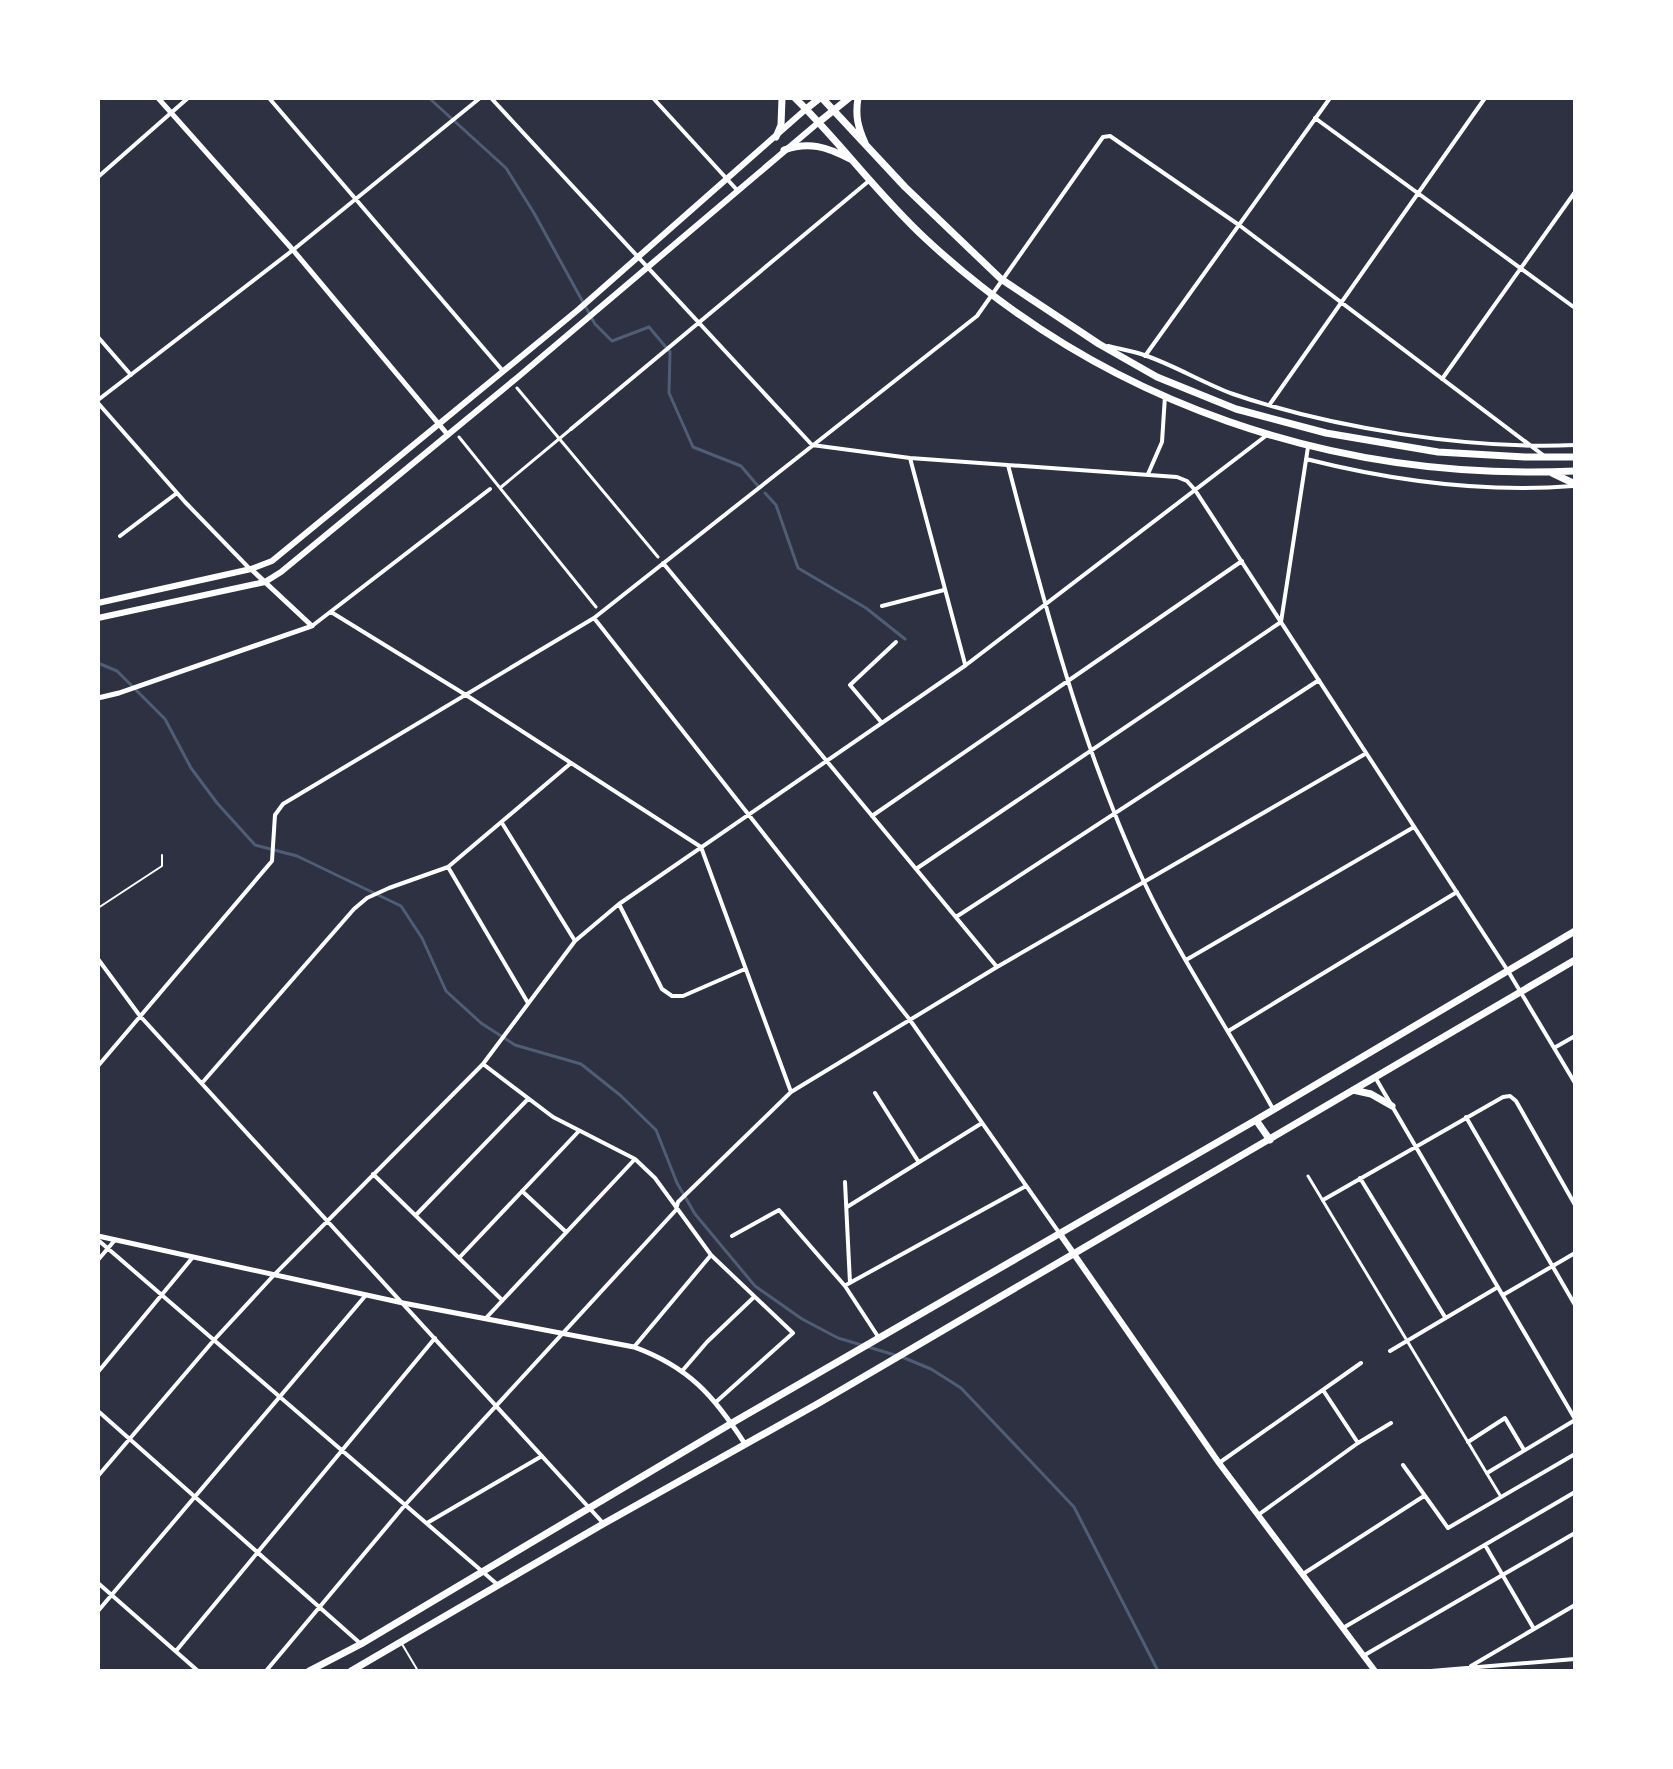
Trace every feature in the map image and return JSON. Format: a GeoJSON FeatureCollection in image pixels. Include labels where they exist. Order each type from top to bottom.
{"type":"FeatureCollection","features":[{"type":"Feature","properties":{"kind":"main road"},"geometry":{"type":"LineString","coordinates":[[776,137],[782,117],[782,98]]}},
{"type":"Feature","properties":{"kind":"main road"},"geometry":{"type":"LineString","coordinates":[[795,98],[925,239],[991,295],[1102,367],[1165,396],[1267,435],[1346,456],[1496,473],[1575,471]]}},
{"type":"Feature","properties":{"kind":"main road"},"geometry":{"type":"LineString","coordinates":[[98,603],[251,569],[272,561],[583,305],[821,98],[868,149],[1001,279],[1099,344],[1157,377],[1236,409],[1326,433],[1438,452],[1575,457]]}},
{"type":"Feature","properties":{"kind":"main road"},"geometry":{"type":"LineString","coordinates":[[98,618],[265,582],[281,572],[849,98]]}},
{"type":"Feature","properties":{"kind":"main road"},"geometry":{"type":"LineString","coordinates":[[858,98],[857,126],[868,149]]}},
{"type":"Feature","properties":{"kind":"main road"},"geometry":{"type":"LineString","coordinates":[[784,150],[798,145],[816,145],[855,162]]}},
{"type":"Feature","properties":{"kind":"main road"},"geometry":{"type":"LineString","coordinates":[[583,305],[591,316]]}},
{"type":"Feature","properties":{"kind":"main road"},"geometry":{"type":"LineString","coordinates":[[1551,472],[1575,485]]}},
{"type":"Feature","properties":{"kind":"main road"},"geometry":{"type":"LineString","coordinates":[[309,1671],[361,1644],[732,1423],[1256,1120],[1575,931]]}},
{"type":"Feature","properties":{"kind":"main road"},"geometry":{"type":"LineString","coordinates":[[351,1671],[603,1524],[877,1370],[1575,960]]}},
{"type":"Feature","properties":{"kind":"main road"},"geometry":{"type":"LineString","coordinates":[[1351,1090],[1371,1094],[1392,1106]]}},
{"type":"Feature","properties":{"kind":"main road"},"geometry":{"type":"LineString","coordinates":[[1256,1120],[1270,1140]]}},
{"type":"Feature","properties":{"kind":"main road"},"geometry":{"type":"LineString","coordinates":[[1060,1234],[1219,1463],[1375,1671]]}},
{"type":"Feature","properties":{"kind":"street"},"geometry":{"type":"LineString","coordinates":[[158,98],[293,250],[448,435]]}},
{"type":"Feature","properties":{"kind":"street"},"geometry":{"type":"LineString","coordinates":[[98,177],[188,98]]}},
{"type":"Feature","properties":{"kind":"street"},"geometry":{"type":"LineString","coordinates":[[269,98],[503,371]]}},
{"type":"Feature","properties":{"kind":"street"},"geometry":{"type":"LineString","coordinates":[[312,626],[177,493],[98,402],[293,250],[480,98]]}},
{"type":"Feature","properties":{"kind":"street"},"geometry":{"type":"LineString","coordinates":[[491,98],[812,445],[910,458],[1177,477],[1187,481],[1508,971],[1575,1083]]}},
{"type":"Feature","properties":{"kind":"street"},"geometry":{"type":"LineString","coordinates":[[653,98],[737,190]]}},
{"type":"Feature","properties":{"kind":"street"},"geometry":{"type":"LineString","coordinates":[[1145,356],[1330,98]]}},
{"type":"Feature","properties":{"kind":"street"},"geometry":{"type":"LineString","coordinates":[[1270,404],[1485,98]]}},
{"type":"Feature","properties":{"kind":"street"},"geometry":{"type":"LineString","coordinates":[[1315,118],[1575,308]]}},
{"type":"Feature","properties":{"kind":"street"},"geometry":{"type":"LineString","coordinates":[[98,1066],[272,861],[275,815],[283,804],[594,618],[977,316],[1103,137],[1110,136],[1239,225],[1545,457]]}},
{"type":"Feature","properties":{"kind":"street"},"geometry":{"type":"LineString","coordinates":[[500,488],[871,180]]}},
{"type":"Feature","properties":{"kind":"street"},"geometry":{"type":"LineString","coordinates":[[1442,379],[1575,192]]}},
{"type":"Feature","properties":{"kind":"street"},"geometry":{"type":"LineString","coordinates":[[98,337],[131,375]]}},
{"type":"Feature","properties":{"kind":"street"},"geometry":{"type":"LineString","coordinates":[[1099,344],[1145,356],[1234,394],[1329,420],[1399,433],[1532,447],[1575,445]]}},
{"type":"Feature","properties":{"kind":"street"},"geometry":{"type":"LineString","coordinates":[[517,388],[658,557]]}},
{"type":"Feature","properties":{"kind":"street"},"geometry":{"type":"LineString","coordinates":[[1147,475],[1162,442],[1165,396]]}},
{"type":"Feature","properties":{"kind":"street"},"geometry":{"type":"LineString","coordinates":[[98,1476],[274,1275],[483,1064],[575,941],[619,904],[966,665],[1267,435]]}},
{"type":"Feature","properties":{"kind":"street"},"geometry":{"type":"LineString","coordinates":[[459,437],[596,607]]}},
{"type":"Feature","properties":{"kind":"street"},"geometry":{"type":"LineString","coordinates":[[916,869],[1281,622],[1308,447]]}},
{"type":"Feature","properties":{"kind":"street"},"geometry":{"type":"LineString","coordinates":[[910,458],[966,665]]}},
{"type":"Feature","properties":{"kind":"street"},"geometry":{"type":"LineString","coordinates":[[1306,459],[1405,479],[1477,487],[1533,489],[1575,485]]}},
{"type":"Feature","properties":{"kind":"street"},"geometry":{"type":"LineString","coordinates":[[1008,465],[1067,682],[1115,814],[1145,883],[1186,960],[1273,1109]]}},
{"type":"Feature","properties":{"kind":"street"},"geometry":{"type":"LineString","coordinates":[[98,698],[312,626],[490,489]]}},
{"type":"Feature","properties":{"kind":"street"},"geometry":{"type":"LineString","coordinates":[[120,536],[177,493]]}},
{"type":"Feature","properties":{"kind":"street"},"geometry":{"type":"LineString","coordinates":[[872,816],[1242,561]]}},
{"type":"Feature","properties":{"kind":"street"},"geometry":{"type":"LineString","coordinates":[[663,563],[997,967]]}},
{"type":"Feature","properties":{"kind":"street"},"geometry":{"type":"LineString","coordinates":[[882,606],[944,590]]}},
{"type":"Feature","properties":{"kind":"street"},"geometry":{"type":"LineString","coordinates":[[331,612],[701,847],[791,1092]]}},
{"type":"Feature","properties":{"kind":"street"},"geometry":{"type":"LineString","coordinates":[[594,618],[910,1020],[1060,1234]]}},
{"type":"Feature","properties":{"kind":"street"},"geometry":{"type":"LineString","coordinates":[[882,723],[850,685],[896,642]]}},
{"type":"Feature","properties":{"kind":"street"},"geometry":{"type":"LineString","coordinates":[[956,918],[1319,680]]}},
{"type":"Feature","properties":{"kind":"street"},"geometry":{"type":"LineString","coordinates":[[266,1671],[405,1505],[676,1210],[678,1202],[791,1092],[997,967],[1366,753]]}},
{"type":"Feature","properties":{"kind":"street"},"geometry":{"type":"LineString","coordinates":[[202,1083],[354,909],[367,898],[389,888],[448,867],[571,763]]}},
{"type":"Feature","properties":{"kind":"street"},"geometry":{"type":"LineString","coordinates":[[502,823],[575,941]]}},
{"type":"Feature","properties":{"kind":"street"},"geometry":{"type":"LineString","coordinates":[[1186,960],[1414,827]]}},
{"type":"Feature","properties":{"kind":"street"},"geometry":{"type":"LineString","coordinates":[[448,867],[528,1003]]}},
{"type":"Feature","properties":{"kind":"street"},"geometry":{"type":"LineString","coordinates":[[1229,1031],[1457,892]]}},
{"type":"Feature","properties":{"kind":"street"},"geometry":{"type":"LineString","coordinates":[[619,904],[662,989],[672,996],[683,996],[745,968]]}},
{"type":"Feature","properties":{"kind":"street"},"geometry":{"type":"LineString","coordinates":[[98,959],[140,1016],[603,1524]]}},
{"type":"Feature","properties":{"kind":"street"},"geometry":{"type":"LineString","coordinates":[[1554,1048],[1575,1036]]}},
{"type":"Feature","properties":{"kind":"street"},"geometry":{"type":"LineString","coordinates":[[483,1064],[578,1132],[635,1159],[655,1178],[711,1255],[793,1333],[716,1402]]}},
{"type":"Feature","properties":{"kind":"street"},"geometry":{"type":"LineString","coordinates":[[1375,1077],[1575,1420],[1487,1473]]}},
{"type":"Feature","properties":{"kind":"street"},"geometry":{"type":"LineString","coordinates":[[875,1093],[918,1161]]}},
{"type":"Feature","properties":{"kind":"street"},"geometry":{"type":"LineString","coordinates":[[1323,1200],[1415,1145],[1510,1096],[1516,1101],[1575,1205]]}},
{"type":"Feature","properties":{"kind":"street"},"geometry":{"type":"LineString","coordinates":[[416,1215],[528,1099]]}},
{"type":"Feature","properties":{"kind":"street"},"geometry":{"type":"LineString","coordinates":[[1466,1117],[1575,1305]]}},
{"type":"Feature","properties":{"kind":"street"},"geometry":{"type":"LineString","coordinates":[[847,1207],[982,1123]]}},
{"type":"Feature","properties":{"kind":"street"},"geometry":{"type":"LineString","coordinates":[[459,1258],[578,1132]]}},
{"type":"Feature","properties":{"kind":"street"},"geometry":{"type":"LineString","coordinates":[[485,1318],[635,1159]]}},
{"type":"Feature","properties":{"kind":"street"},"geometry":{"type":"LineString","coordinates":[[373,1174],[502,1300]]}},
{"type":"Feature","properties":{"kind":"street"},"geometry":{"type":"LineString","coordinates":[[1308,1176],[1501,1497]]}},
{"type":"Feature","properties":{"kind":"street"},"geometry":{"type":"LineString","coordinates":[[1360,1178],[1445,1317]]}},
{"type":"Feature","properties":{"kind":"street"},"geometry":{"type":"LineString","coordinates":[[845,1182],[848,1284]]}},
{"type":"Feature","properties":{"kind":"street"},"geometry":{"type":"LineString","coordinates":[[848,1284],[1026,1186]]}},
{"type":"Feature","properties":{"kind":"street"},"geometry":{"type":"LineString","coordinates":[[522,1191],[566,1232]]}},
{"type":"Feature","properties":{"kind":"street"},"geometry":{"type":"LineString","coordinates":[[732,1236],[779,1210],[848,1284],[877,1340]]}},
{"type":"Feature","properties":{"kind":"street"},"geometry":{"type":"LineString","coordinates":[[98,1238],[403,1303],[634,1347],[660,1356],[683,1370],[716,1402],[746,1445]]}},
{"type":"Feature","properties":{"kind":"street"},"geometry":{"type":"LineString","coordinates":[[98,1238],[498,1585]]}},
{"type":"Feature","properties":{"kind":"street"},"geometry":{"type":"LineString","coordinates":[[98,1260],[115,1240]]}},
{"type":"Feature","properties":{"kind":"street"},"geometry":{"type":"LineString","coordinates":[[1503,1295],[1575,1253]]}},
{"type":"Feature","properties":{"kind":"street"},"geometry":{"type":"LineString","coordinates":[[634,1347],[711,1255]]}},
{"type":"Feature","properties":{"kind":"street"},"geometry":{"type":"LineString","coordinates":[[98,1372],[193,1257]]}},
{"type":"Feature","properties":{"kind":"street"},"geometry":{"type":"LineString","coordinates":[[1390,1351],[1498,1287]]}},
{"type":"Feature","properties":{"kind":"street"},"geometry":{"type":"LineString","coordinates":[[98,1611],[366,1295]]}},
{"type":"Feature","properties":{"kind":"street"},"geometry":{"type":"LineString","coordinates":[[683,1370],[753,1298]]}},
{"type":"Feature","properties":{"kind":"street"},"geometry":{"type":"LineString","coordinates":[[176,1651],[435,1338]]}},
{"type":"Feature","properties":{"kind":"street"},"geometry":{"type":"LineString","coordinates":[[1219,1463],[1361,1363]]}},
{"type":"Feature","properties":{"kind":"street"},"geometry":{"type":"LineString","coordinates":[[1323,1390],[1358,1443]]}},
{"type":"Feature","properties":{"kind":"street"},"geometry":{"type":"LineString","coordinates":[[98,1411],[361,1644]]}},
{"type":"Feature","properties":{"kind":"street"},"geometry":{"type":"LineString","coordinates":[[1468,1442],[1505,1418],[1524,1450]]}},
{"type":"Feature","properties":{"kind":"street"},"geometry":{"type":"LineString","coordinates":[[1258,1515],[1391,1423]]}},
{"type":"Feature","properties":{"kind":"street"},"geometry":{"type":"LineString","coordinates":[[1403,1465],[1448,1528],[1575,1454]]}},
{"type":"Feature","properties":{"kind":"street"},"geometry":{"type":"LineString","coordinates":[[426,1523],[542,1456]]}},
{"type":"Feature","properties":{"kind":"street"},"geometry":{"type":"LineString","coordinates":[[1343,1628],[1575,1492]]}},
{"type":"Feature","properties":{"kind":"street"},"geometry":{"type":"LineString","coordinates":[[1303,1574],[1424,1496]]}},
{"type":"Feature","properties":{"kind":"street"},"geometry":{"type":"LineString","coordinates":[[1363,1656],[1575,1533]]}},
{"type":"Feature","properties":{"kind":"street"},"geometry":{"type":"LineString","coordinates":[[1485,1545],[1534,1629]]}},
{"type":"Feature","properties":{"kind":"street"},"geometry":{"type":"LineString","coordinates":[[98,1583],[198,1671]]}},
{"type":"Feature","properties":{"kind":"street"},"geometry":{"type":"LineString","coordinates":[[1469,1667],[1575,1605]]}},
{"type":"Feature","properties":{"kind":"street"},"geometry":{"type":"LineString","coordinates":[[1431,1671],[1575,1659]]}},
{"type":"Feature","properties":{"kind":"lane"},"geometry":{"type":"LineString","coordinates":[[98,908],[162,866],[162,855]]}},
{"type":"Feature","properties":{"kind":"lane"},"geometry":{"type":"LineString","coordinates":[[402,1643],[418,1671]]}},
{"type":"Feature","properties":{"kind":"waterway"},"geometry":{"type":"LineString","coordinates":[[429,98],[506,168],[595,324],[612,341],[649,327],[670,352],[669,393],[693,447],[741,466],[758,486]]}},
{"type":"Feature","properties":{"kind":"waterway"},"geometry":{"type":"LineString","coordinates":[[765,493],[776,505],[798,568],[866,608],[905,639]]}},
{"type":"Feature","properties":{"kind":"waterway"},"geometry":{"type":"LineString","coordinates":[[98,663],[117,671],[165,719],[191,768],[255,845],[297,856],[401,906],[422,938],[446,991],[481,1023],[515,1045],[581,1064],[620,1095],[656,1130],[677,1183],[695,1214],[755,1286],[802,1319],[838,1338],[895,1355]]}},
{"type":"Feature","properties":{"kind":"waterway"},"geometry":{"type":"LineString","coordinates":[[902,1357],[931,1369],[961,1388],[1074,1507],[1158,1671]]}}]}
